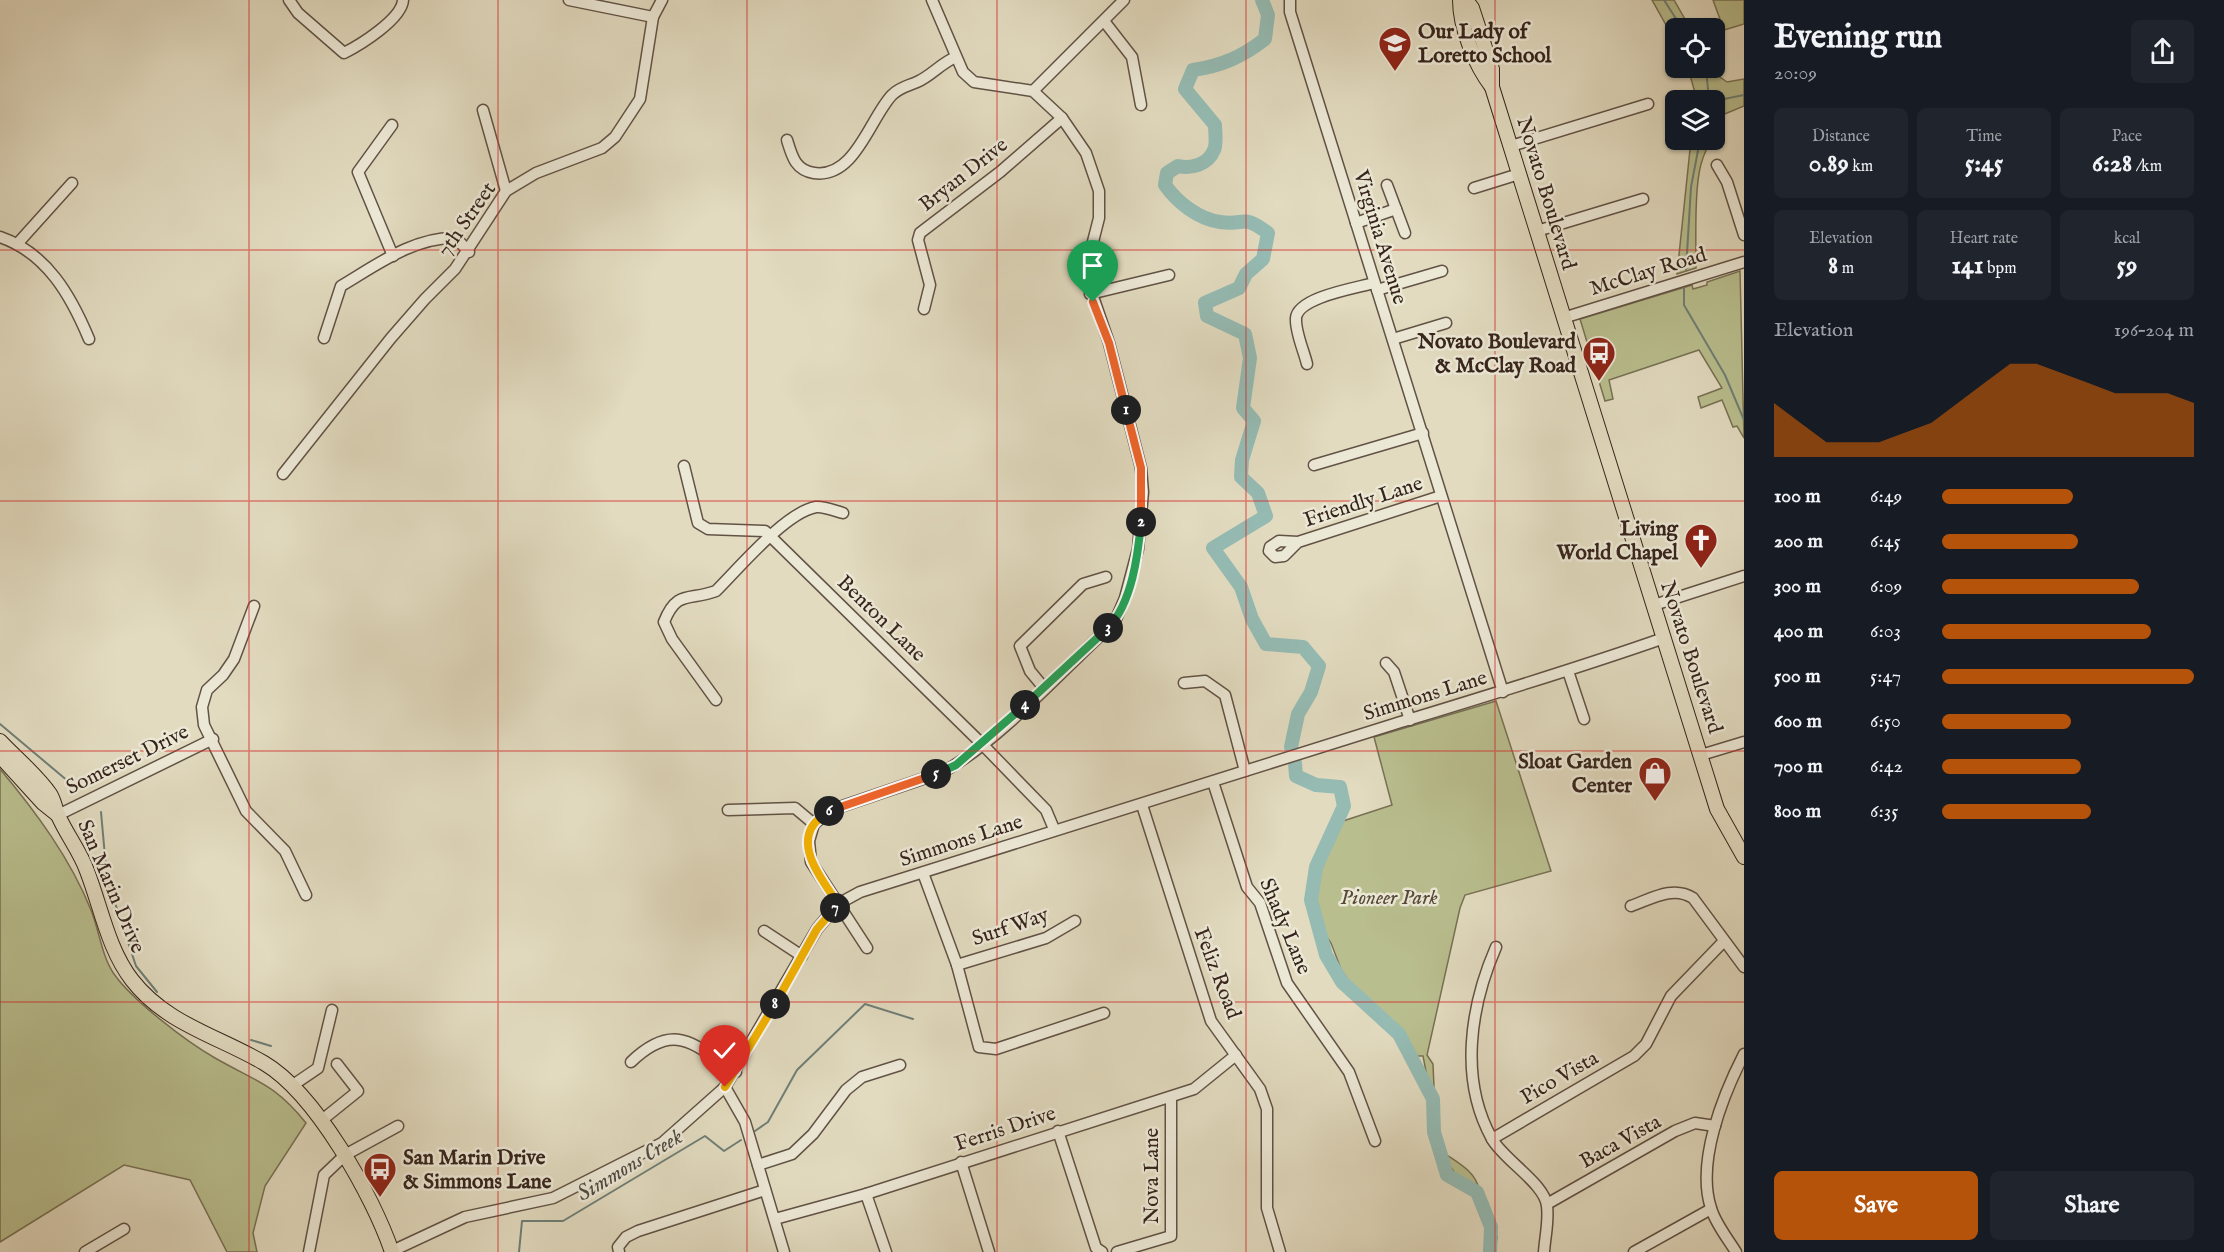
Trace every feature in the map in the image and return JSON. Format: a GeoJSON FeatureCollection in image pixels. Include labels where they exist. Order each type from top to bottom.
{"type":"FeatureCollection","features":[{"type":"Feature","properties":{"kind":"main road","name":"Novato Boulevard"},"geometry":{"type":"LineString","coordinates":[[1460,0],[1460,11],[1481,73],[1492,87]]}},
{"type":"Feature","properties":{"kind":"main road","name":"Novato Boulevard"},"geometry":{"type":"LineString","coordinates":[[1466,0],[1472,8],[1492,69],[1492,87],[1717,809],[1744,857]]}},
{"type":"Feature","properties":{"kind":"main road","name":"San Marin Drive"},"geometry":{"type":"LineString","coordinates":[[0,741],[51,795],[58,815],[87,869],[118,957],[146,996],[170,1016],[266,1064],[293,1085],[322,1120],[345,1155],[392,1252]]}},
{"type":"Feature","properties":{"kind":"main road","name":"San Marin Drive"},"geometry":{"type":"LineString","coordinates":[[0,756],[43,803],[58,815]]}},
{"type":"Feature","properties":{"kind":"street"},"geometry":{"type":"LineString","coordinates":[[290,0],[298,13],[344,53],[393,19],[403,7],[403,0]]}},
{"type":"Feature","properties":{"kind":"street"},"geometry":{"type":"LineString","coordinates":[[569,0],[653,17]]}},
{"type":"Feature","properties":{"kind":"street","name":"7th Street"},"geometry":{"type":"LineString","coordinates":[[284,474],[391,338],[469,252],[506,191],[536,173],[602,148],[615,137],[640,99],[653,17],[662,0]]}},
{"type":"Feature","properties":{"kind":"street"},"geometry":{"type":"LineString","coordinates":[[867,948],[811,862],[809,841],[814,824],[831,810],[942,772],[982,744],[1044,688],[1116,618],[1125,598],[1141,526],[1143,506],[1141,468],[1109,343],[1090,294],[1085,273],[1099,218],[1099,191],[1086,153],[1062,118],[1033,91],[974,82],[963,72],[932,0]]}},
{"type":"Feature","properties":{"kind":"street"},"geometry":{"type":"LineString","coordinates":[[1033,91],[1124,0]]}},
{"type":"Feature","properties":{"kind":"street","name":"Virginia Avenue"},"geometry":{"type":"LineString","coordinates":[[1288,4],[1503,692]]}},
{"type":"Feature","properties":{"kind":"street"},"geometry":{"type":"LineString","coordinates":[[1104,21],[1132,57],[1141,105]]}},
{"type":"Feature","properties":{"kind":"street"},"geometry":{"type":"LineString","coordinates":[[787,140],[800,168],[819,174],[840,167],[850,158],[895,92],[918,82],[956,57]]}},
{"type":"Feature","properties":{"kind":"street"},"geometry":{"type":"LineString","coordinates":[[1511,146],[1647,104]]}},
{"type":"Feature","properties":{"kind":"street"},"geometry":{"type":"LineString","coordinates":[[483,110],[506,191]]}},
{"type":"Feature","properties":{"kind":"street","name":"Bryan Drive"},"geometry":{"type":"LineString","coordinates":[[924,309],[930,285],[918,240],[920,233],[1000,172],[1062,118]]}},
{"type":"Feature","properties":{"kind":"street"},"geometry":{"type":"LineString","coordinates":[[392,125],[358,172],[393,256]]}},
{"type":"Feature","properties":{"kind":"street"},"geometry":{"type":"LineString","coordinates":[[1717,165],[1727,182],[1744,235]]}},
{"type":"Feature","properties":{"kind":"street"},"geometry":{"type":"LineString","coordinates":[[1474,188],[1519,174]]}},
{"type":"Feature","properties":{"kind":"street"},"geometry":{"type":"LineString","coordinates":[[18,243],[72,183]]}},
{"type":"Feature","properties":{"kind":"street"},"geometry":{"type":"LineString","coordinates":[[1387,184],[1405,233]]}},
{"type":"Feature","properties":{"kind":"street"},"geometry":{"type":"LineString","coordinates":[[1538,231],[1643,199]]}},
{"type":"Feature","properties":{"kind":"street"},"geometry":{"type":"LineString","coordinates":[[1356,223],[1396,209]]}},
{"type":"Feature","properties":{"kind":"street"},"geometry":{"type":"LineString","coordinates":[[0,237],[18,243],[51,271],[77,310],[89,339]]}},
{"type":"Feature","properties":{"kind":"street"},"geometry":{"type":"LineString","coordinates":[[324,339],[341,286],[393,256],[428,241],[456,238],[469,252]]}},
{"type":"Feature","properties":{"kind":"street","name":"McClay Road"},"geometry":{"type":"LineString","coordinates":[[1563,318],[1744,262]]}},
{"type":"Feature","properties":{"kind":"street"},"geometry":{"type":"LineString","coordinates":[[1307,364],[1296,318],[1301,307],[1311,301],[1442,271]]}},
{"type":"Feature","properties":{"kind":"street"},"geometry":{"type":"LineString","coordinates":[[1090,294],[1169,275]]}},
{"type":"Feature","properties":{"kind":"street"},"geometry":{"type":"LineString","coordinates":[[1392,339],[1446,322]]}},
{"type":"Feature","properties":{"kind":"street"},"geometry":{"type":"LineString","coordinates":[[1314,465],[1423,433]]}},
{"type":"Feature","properties":{"kind":"street"},"geometry":{"type":"LineString","coordinates":[[684,466],[698,523],[708,529],[765,531],[771,537]]}},
{"type":"Feature","properties":{"kind":"street","name":"Friendly Lane"},"geometry":{"type":"LineString","coordinates":[[1298,542],[1441,496]]}},
{"type":"Feature","properties":{"kind":"street"},"geometry":{"type":"LineString","coordinates":[[716,700],[672,639],[664,622],[671,605],[684,596],[702,596],[716,591],[801,511],[819,506],[843,513]]}},
{"type":"Feature","properties":{"kind":"street","name":"Benton Lane"},"geometry":{"type":"LineString","coordinates":[[771,537],[1046,810],[1054,829]]}},
{"type":"Feature","properties":{"kind":"street"},"geometry":{"type":"LineString","coordinates":[[1653,605],[1744,576]]}},
{"type":"Feature","properties":{"kind":"street"},"geometry":{"type":"LineString","coordinates":[[1044,688],[1030,670],[1020,646],[1083,584],[1106,577]]}},
{"type":"Feature","properties":{"kind":"street"},"geometry":{"type":"LineString","coordinates":[[254,606],[234,659],[223,675],[207,690],[202,708],[204,725],[213,739],[246,810],[285,851],[306,895]]}},
{"type":"Feature","properties":{"kind":"street","name":"Simmons Lane"},"geometry":{"type":"LineString","coordinates":[[392,1252],[465,1217],[553,1198],[663,1143],[725,1087],[736,1072],[817,929],[838,904],[860,892],[1054,829],[1142,805],[1503,692],[1664,638]]}},
{"type":"Feature","properties":{"kind":"street"},"geometry":{"type":"LineString","coordinates":[[1386,663],[1394,672],[1410,720]]}},
{"type":"Feature","properties":{"kind":"street"},"geometry":{"type":"LineString","coordinates":[[1568,671],[1584,719]]}},
{"type":"Feature","properties":{"kind":"street"},"geometry":{"type":"LineString","coordinates":[[1184,683],[1205,681],[1225,695],[1245,771]]}},
{"type":"Feature","properties":{"kind":"street","name":"Somerset Drive"},"geometry":{"type":"LineString","coordinates":[[58,815],[213,739]]}},
{"type":"Feature","properties":{"kind":"street"},"geometry":{"type":"LineString","coordinates":[[1701,755],[1744,742]]}},
{"type":"Feature","properties":{"kind":"street","name":"Shady Lane"},"geometry":{"type":"LineString","coordinates":[[1213,782],[1247,887],[1260,903],[1283,974],[1349,1072],[1375,1140]]}},
{"type":"Feature","properties":{"kind":"street","name":"Feliz Road"},"geometry":{"type":"LineString","coordinates":[[1142,805],[1200,993],[1211,1021],[1260,1089],[1267,1109],[1268,1208],[1280,1252]]}},
{"type":"Feature","properties":{"kind":"street"},"geometry":{"type":"LineString","coordinates":[[728,810],[795,808],[814,824]]}},
{"type":"Feature","properties":{"kind":"street"},"geometry":{"type":"LineString","coordinates":[[923,873],[957,965],[979,1047],[996,1049],[1104,1013]]}},
{"type":"Feature","properties":{"kind":"street"},"geometry":{"type":"LineString","coordinates":[[1631,906],[1665,894],[1685,893],[1693,898],[1744,967]]}},
{"type":"Feature","properties":{"kind":"street","name":"Surf Way"},"geometry":{"type":"LineString","coordinates":[[957,965],[1046,938],[1075,921]]}},
{"type":"Feature","properties":{"kind":"street"},"geometry":{"type":"LineString","coordinates":[[764,931],[802,956]]}},
{"type":"Feature","properties":{"kind":"street","name":"Pico Vista"},"geometry":{"type":"LineString","coordinates":[[1492,1139],[1634,1056],[1646,1044],[1671,996],[1724,941]]}},
{"type":"Feature","properties":{"kind":"street"},"geometry":{"type":"LineString","coordinates":[[1496,947],[1478,1009],[1469,1061],[1492,1139],[1512,1164],[1538,1188],[1547,1204],[1544,1252]]}},
{"type":"Feature","properties":{"kind":"street"},"geometry":{"type":"LineString","coordinates":[[293,1085],[318,1068],[332,1010]]}},
{"type":"Feature","properties":{"kind":"street"},"geometry":{"type":"LineString","coordinates":[[631,1062],[643,1051],[667,1039],[684,1039],[736,1072]]}},
{"type":"Feature","properties":{"kind":"street","name":"Ferris Drive"},"geometry":{"type":"LineString","coordinates":[[774,1219],[866,1194],[1194,1089],[1236,1054]]}},
{"type":"Feature","properties":{"kind":"street"},"geometry":{"type":"LineString","coordinates":[[1733,1251],[1711,1209],[1707,1169],[1715,1126],[1732,1077],[1744,1054]]}},
{"type":"Feature","properties":{"kind":"street"},"geometry":{"type":"LineString","coordinates":[[322,1120],[358,1091],[337,1064]]}},
{"type":"Feature","properties":{"kind":"street"},"geometry":{"type":"LineString","coordinates":[[758,1165],[792,1154],[813,1134],[846,1090],[862,1077],[900,1065]]}},
{"type":"Feature","properties":{"kind":"street"},"geometry":{"type":"LineString","coordinates":[[725,1087],[745,1122],[784,1252]]}},
{"type":"Feature","properties":{"kind":"street","name":"Nova Lane"},"geometry":{"type":"LineString","coordinates":[[1117,1252],[1171,1236],[1171,1096]]}},
{"type":"Feature","properties":{"kind":"street","name":"Baca Vista"},"geometry":{"type":"LineString","coordinates":[[1547,1204],[1675,1131],[1695,1123],[1715,1126]]}},
{"type":"Feature","properties":{"kind":"street"},"geometry":{"type":"LineString","coordinates":[[309,1252],[324,1175],[345,1155],[398,1126]]}},
{"type":"Feature","properties":{"kind":"street"},"geometry":{"type":"LineString","coordinates":[[1058,1131],[1096,1248],[1102,1252]]}},
{"type":"Feature","properties":{"kind":"street"},"geometry":{"type":"LineString","coordinates":[[961,1162],[989,1252]]}},
{"type":"Feature","properties":{"kind":"street"},"geometry":{"type":"LineString","coordinates":[[619,1252],[618,1247],[626,1237],[639,1231],[765,1190]]}},
{"type":"Feature","properties":{"kind":"street"},"geometry":{"type":"LineString","coordinates":[[866,1194],[886,1252]]}},
{"type":"Feature","properties":{"kind":"street"},"geometry":{"type":"LineString","coordinates":[[1634,1252],[1711,1209]]}},
{"type":"Feature","properties":{"kind":"street"},"geometry":{"type":"LineString","coordinates":[[85,1252],[124,1229]]}},
{"type":"Feature","properties":{"kind":"green space"},"geometry":{"type":"Polygon","coordinates":[[[1652,0],[1674,0],[1684,18],[1665,18],[1665,23],[1652,0]]]}},
{"type":"Feature","properties":{"kind":"green space"},"geometry":{"type":"Polygon","coordinates":[[[1713,0],[1744,0],[1744,24],[1725,30],[1725,18],[1720,18],[1713,0]]]}},
{"type":"Feature","properties":{"kind":"green space"},"geometry":{"type":"Polygon","coordinates":[[[1691,78],[1721,78],[1727,82],[1744,79],[1744,106],[1725,114],[1725,90],[1694,90],[1691,78]]]}},
{"type":"Feature","properties":{"kind":"green space"},"geometry":{"type":"Polygon","coordinates":[[[1690,150],[1706,150],[1699,171],[1696,268],[1677,274],[1690,150]]]}},
{"type":"Feature","properties":{"kind":"green space"},"geometry":{"type":"Polygon","coordinates":[[[1740,271],[1744,438],[1737,426],[1733,427],[1722,400],[1701,408],[1698,397],[1722,388],[1699,350],[1609,380],[1613,399],[1605,401],[1580,319],[1692,285],[1693,289],[1707,285],[1707,282],[1740,271]]]}},
{"type":"Feature","properties":{"kind":"green space","name":"Pioneer Park"},"geometry":{"type":"Polygon","coordinates":[[[1496,701],[1551,871],[1465,895],[1460,908],[1427,1055],[1433,1064],[1435,1111],[1444,1153],[1470,1172],[1479,1189],[1466,1190],[1442,1154],[1423,1056],[1413,1056],[1356,993],[1341,969],[1331,943],[1315,920],[1312,891],[1324,863],[1323,842],[1334,824],[1392,805],[1374,737],[1496,701]]]}},
{"type":"Feature","properties":{"kind":"green space"},"geometry":{"type":"Polygon","coordinates":[[[0,769],[39,819],[73,872],[91,910],[106,960],[123,985],[161,1020],[190,1042],[275,1092],[306,1123],[265,1186],[253,1233],[257,1252],[227,1252],[190,1180],[124,1165],[0,1242],[0,769]]]}},
{"type":"Feature","properties":{"kind":"green space"},"geometry":{"type":"Polygon","coordinates":[[[1487,1201],[1497,1237],[1495,1252],[1487,1252],[1485,1243],[1490,1241],[1487,1201]]]}},
{"type":"Feature","properties":{"kind":"waterway"},"geometry":{"type":"LineString","coordinates":[[1262,0],[1268,15],[1265,39],[1231,60],[1193,70],[1185,89],[1215,125],[1215,147],[1208,159],[1199,165],[1178,166],[1167,173],[1165,185],[1182,203],[1204,217],[1220,222],[1253,223],[1268,233],[1263,259],[1246,274],[1239,288],[1205,303],[1207,316],[1245,334],[1250,358],[1243,408],[1254,421],[1242,460],[1241,477],[1258,493],[1266,516],[1213,548],[1241,587],[1252,619],[1266,644],[1303,647],[1319,666],[1311,692],[1298,714],[1291,747]]}},
{"type":"Feature","properties":{"kind":"waterway"},"geometry":{"type":"LineString","coordinates":[[1664,0],[1676,18]]}},
{"type":"Feature","properties":{"kind":"waterway"},"geometry":{"type":"LineString","coordinates":[[1707,78],[1708,90]]}},
{"type":"Feature","properties":{"kind":"waterway"},"geometry":{"type":"LineString","coordinates":[[1725,99],[1744,95]]}},
{"type":"Feature","properties":{"kind":"waterway"},"geometry":{"type":"LineString","coordinates":[[1686,270],[1691,187],[1698,150]]}},
{"type":"Feature","properties":{"kind":"waterway"},"geometry":{"type":"LineString","coordinates":[[1684,287],[1684,305],[1725,375],[1744,420]]}},
{"type":"Feature","properties":{"kind":"waterway"},"geometry":{"type":"LineString","coordinates":[[0,724],[69,782],[83,786]]}},
{"type":"Feature","properties":{"kind":"waterway"},"geometry":{"type":"LineString","coordinates":[[1295,763],[1296,776],[1316,785],[1340,787],[1344,806],[1316,867],[1311,900],[1326,955],[1342,982],[1399,1034],[1433,1099],[1434,1132],[1447,1175],[1477,1192],[1491,1227],[1490,1252]]}},
{"type":"Feature","properties":{"kind":"waterway"},"geometry":{"type":"LineString","coordinates":[[101,812],[107,879],[136,966],[157,992]]}},
{"type":"Feature","properties":{"kind":"waterway","name":"Simmons Creek"},"geometry":{"type":"LineString","coordinates":[[755,1131],[768,1122],[797,1070],[865,1004],[913,1019]]}},
{"type":"Feature","properties":{"kind":"waterway"},"geometry":{"type":"LineString","coordinates":[[251,1040],[271,1046]]}},
{"type":"Feature","properties":{"kind":"waterway","name":"Simmons Creek"},"geometry":{"type":"LineString","coordinates":[[519,1252],[522,1221],[563,1221],[705,1136],[724,1151],[741,1140]]}},
{"type":"Feature","properties":{"kind":"place","name":"Our Lady of Loretto School"},"geometry":{"type":"Point","coordinates":[1395,72]}},
{"type":"Feature","properties":{"kind":"place","name":"Novato Boulevard & McClay Road"},"geometry":{"type":"Point","coordinates":[1599,382]}},
{"type":"Feature","properties":{"kind":"place","name":"Living World Chapel"},"geometry":{"type":"Point","coordinates":[1701,569]}},
{"type":"Feature","properties":{"kind":"place","name":"Sloat Garden Center"},"geometry":{"type":"Point","coordinates":[1655,802]}},
{"type":"Feature","properties":{"kind":"place","name":"San Marin Drive & Simmons Lane"},"geometry":{"type":"Point","coordinates":[380,1198]}},
{"type":"Feature","properties":{"kind":"route"},"geometry":{"type":"LineString","coordinates":[[725,1087],[736,1072],[817,929],[838,904],[811,862],[809,841],[814,824],[831,810],[942,772],[956,765],[1044,688],[1116,618],[1125,598],[1138,549],[1143,492],[1141,468],[1109,343],[1093,302]]}}]}
